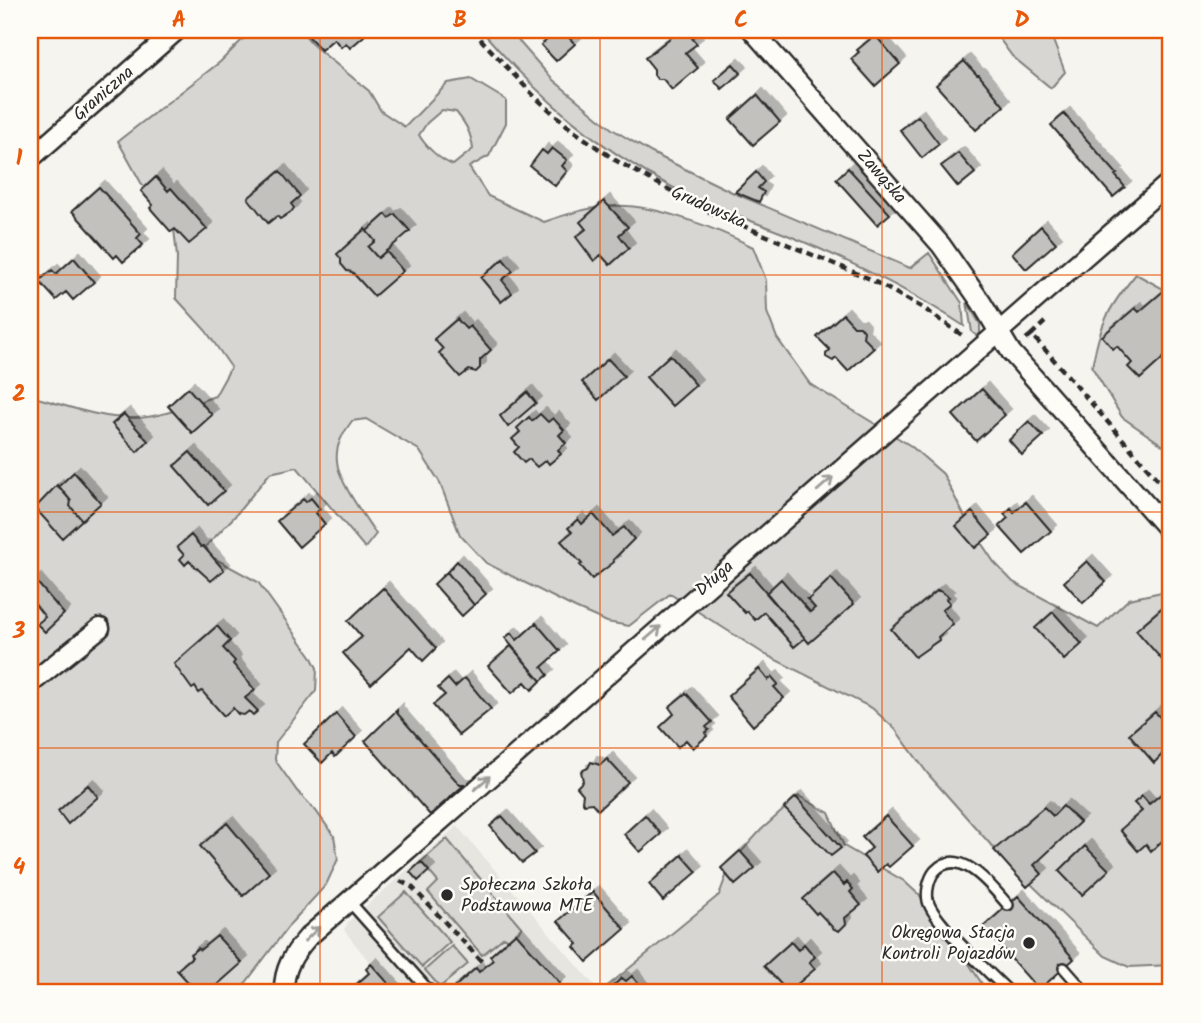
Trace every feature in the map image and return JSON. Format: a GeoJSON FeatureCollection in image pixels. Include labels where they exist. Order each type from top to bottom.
{"type":"FeatureCollection","features":[{"type":"Feature","properties":{"kind":"street","name":"Graniczna"},"geometry":{"type":"LineString","coordinates":[[30,159],[177,30]]}},
{"type":"Feature","properties":{"kind":"street","name":"Zawąska"},"geometry":{"type":"LineString","coordinates":[[752,30],[941,245],[1000,331]]}},
{"type":"Feature","properties":{"kind":"street","name":"Długa"},"geometry":{"type":"LineString","coordinates":[[284,993],[285,974],[298,948],[348,900],[1171,181]]}},
{"type":"Feature","properties":{"kind":"street"},"geometry":{"type":"LineString","coordinates":[[1000,331],[1011,352],[1171,533]]}},
{"type":"Feature","properties":{"kind":"street"},"geometry":{"type":"LineString","coordinates":[[30,684],[100,628]]}},
{"type":"Feature","properties":{"kind":"lane"},"geometry":{"type":"LineString","coordinates":[[1008,905],[982,876],[958,863],[946,863],[934,872],[929,884],[928,902],[938,919],[1010,993]]}},
{"type":"Feature","properties":{"kind":"lane"},"geometry":{"type":"LineString","coordinates":[[348,900],[431,993]]}},
{"type":"Feature","properties":{"kind":"lane"},"geometry":{"type":"LineString","coordinates":[[1064,968],[1085,993]]}},
{"type":"Feature","properties":{"kind":"path","name":"Grudowska"},"geometry":{"type":"LineString","coordinates":[[472,30],[535,97],[571,129],[615,160],[703,209],[868,278],[923,308],[974,343]]}},
{"type":"Feature","properties":{"kind":"path"},"geometry":{"type":"LineString","coordinates":[[1021,344],[1031,335],[1036,340],[1171,495]]}},
{"type":"Feature","properties":{"kind":"path"},"geometry":{"type":"LineString","coordinates":[[387,866],[400,881],[412,887],[486,966]]}},
{"type":"Feature","properties":{"kind":"shaded area"},"geometry":{"type":"Polygon","coordinates":[[[252,30],[301,30],[314,46],[369,91],[381,111],[405,127],[448,83],[471,79],[506,100],[506,123],[489,156],[469,167],[488,196],[544,222],[578,211],[604,207],[629,206],[646,209],[704,225],[753,247],[766,280],[767,312],[777,338],[810,384],[911,446],[943,474],[968,523],[994,562],[1013,582],[1098,628],[1129,599],[1171,590],[1171,965],[1129,967],[1105,956],[991,845],[928,774],[895,729],[872,708],[766,655],[670,594],[629,626],[607,622],[575,608],[486,563],[460,535],[439,481],[419,450],[366,419],[352,421],[337,450],[342,478],[376,534],[365,548],[297,467],[270,473],[206,546],[210,556],[258,582],[317,668],[316,691],[276,742],[275,760],[334,836],[338,859],[326,885],[291,923],[238,993],[30,993],[30,396],[93,413],[142,418],[163,414],[215,396],[231,367],[206,331],[176,298],[177,257],[174,229],[145,190],[118,141],[220,62],[252,30]],[[442,110],[427,123],[419,135],[434,153],[453,165],[473,149],[468,129],[456,112],[442,110]]]}},
{"type":"Feature","properties":{"kind":"shaded area"},"geometry":{"type":"Polygon","coordinates":[[[481,30],[509,30],[552,79],[612,129],[652,153],[734,193],[910,268],[929,253],[962,303],[964,326],[921,299],[854,265],[699,200],[644,171],[592,137],[569,118],[502,54],[481,30]]]}},
{"type":"Feature","properties":{"kind":"shaded area"},"geometry":{"type":"Polygon","coordinates":[[[993,30],[1049,30],[1065,72],[1051,88],[1012,56],[993,30]]]}},
{"type":"Feature","properties":{"kind":"shaded area"},"geometry":{"type":"Polygon","coordinates":[[[1136,274],[1165,290],[1171,289],[1171,451],[1122,417],[1092,367],[1106,317],[1136,274]]]}},
{"type":"Feature","properties":{"kind":"shaded area"},"geometry":{"type":"Polygon","coordinates":[[[967,302],[980,324],[980,333],[977,336],[972,332],[967,302]]]}},
{"type":"Feature","properties":{"kind":"shaded area"},"geometry":{"type":"Polygon","coordinates":[[[799,796],[829,813],[844,846],[904,881],[932,907],[988,993],[599,993],[719,895],[731,863],[761,830],[799,796]]]}},
{"type":"Feature","properties":{"kind":"shaded area","name":"Społeczna Szkoła Podstawowa MTE"},"geometry":{"type":"Polygon","coordinates":[[[457,826],[601,993],[397,993],[371,964],[344,930],[348,922],[457,826]]]}},
{"type":"Feature","properties":{"kind":"shaded area"},"geometry":{"type":"Polygon","coordinates":[[[447,839],[522,928],[509,940],[504,937],[482,955],[428,892],[438,882],[421,862],[447,839]]]}},
{"type":"Feature","properties":{"kind":"shaded area"},"geometry":{"type":"Polygon","coordinates":[[[406,892],[450,942],[422,967],[378,917],[406,892]]]}},
{"type":"Feature","properties":{"kind":"shaded area"},"geometry":{"type":"Polygon","coordinates":[[[452,946],[468,964],[440,987],[425,970],[452,946]]]}},
{"type":"Feature","properties":{"kind":"building"},"geometry":{"type":"Polygon","coordinates":[[[303,30],[361,30],[364,36],[350,48],[346,43],[341,47],[334,39],[321,50],[303,30]]]}},
{"type":"Feature","properties":{"kind":"building"},"geometry":{"type":"Polygon","coordinates":[[[558,30],[562,30],[575,44],[556,61],[541,45],[558,30]]]}},
{"type":"Feature","properties":{"kind":"building"},"geometry":{"type":"Polygon","coordinates":[[[680,30],[689,30],[695,36],[692,38],[697,44],[685,53],[698,68],[672,90],[663,79],[657,79],[654,69],[645,58],[680,30]]]}},
{"type":"Feature","properties":{"kind":"building"},"geometry":{"type":"Polygon","coordinates":[[[875,35],[900,64],[875,86],[851,59],[859,52],[857,50],[875,35]]]}},
{"type":"Feature","properties":{"kind":"building"},"geometry":{"type":"Polygon","coordinates":[[[964,61],[1004,106],[976,130],[936,85],[964,61]]]}},
{"type":"Feature","properties":{"kind":"building"},"geometry":{"type":"Polygon","coordinates":[[[733,64],[741,73],[722,89],[714,80],[733,64]]]}},
{"type":"Feature","properties":{"kind":"building"},"geometry":{"type":"Polygon","coordinates":[[[757,95],[780,122],[753,145],[730,119],[757,95]]]}},
{"type":"Feature","properties":{"kind":"building"},"geometry":{"type":"Polygon","coordinates":[[[1064,114],[1117,174],[1115,175],[1125,187],[1113,197],[1051,125],[1064,114]]]}},
{"type":"Feature","properties":{"kind":"building"},"geometry":{"type":"Polygon","coordinates":[[[918,116],[939,144],[922,158],[900,130],[918,116]]]}},
{"type":"Feature","properties":{"kind":"building"},"geometry":{"type":"Polygon","coordinates":[[[552,148],[567,160],[562,166],[567,171],[555,186],[530,166],[542,150],[547,154],[552,148]]]}},
{"type":"Feature","properties":{"kind":"building"},"geometry":{"type":"Polygon","coordinates":[[[958,153],[975,173],[958,187],[941,166],[958,153]]]}},
{"type":"Feature","properties":{"kind":"building"},"geometry":{"type":"Polygon","coordinates":[[[848,168],[890,214],[877,225],[836,179],[848,168]]]}},
{"type":"Feature","properties":{"kind":"building"},"geometry":{"type":"Polygon","coordinates":[[[280,171],[300,196],[291,204],[294,208],[291,212],[280,219],[277,216],[268,223],[248,198],[280,171]]]}},
{"type":"Feature","properties":{"kind":"building"},"geometry":{"type":"Polygon","coordinates":[[[756,172],[764,182],[758,188],[764,192],[759,202],[735,192],[756,172]]]}},
{"type":"Feature","properties":{"kind":"building"},"geometry":{"type":"Polygon","coordinates":[[[156,177],[168,191],[171,188],[207,229],[189,244],[175,229],[171,232],[150,208],[153,205],[141,191],[156,177]]]}},
{"type":"Feature","properties":{"kind":"building"},"geometry":{"type":"Polygon","coordinates":[[[99,187],[141,234],[137,238],[143,245],[123,262],[117,255],[114,258],[72,211],[99,187]]]}},
{"type":"Feature","properties":{"kind":"building"},"geometry":{"type":"Polygon","coordinates":[[[604,201],[628,227],[619,235],[629,248],[610,265],[601,255],[594,261],[576,237],[586,229],[580,222],[604,201]]]}},
{"type":"Feature","properties":{"kind":"building"},"geometry":{"type":"Polygon","coordinates":[[[386,214],[389,218],[395,214],[410,231],[378,258],[368,247],[375,241],[367,231],[386,214]]]}},
{"type":"Feature","properties":{"kind":"building"},"geometry":{"type":"Polygon","coordinates":[[[1041,226],[1056,243],[1026,269],[1012,253],[1041,226]]]}},
{"type":"Feature","properties":{"kind":"building"},"geometry":{"type":"Polygon","coordinates":[[[365,229],[375,241],[368,247],[378,258],[386,251],[403,271],[374,296],[352,272],[347,271],[337,254],[365,229]]]}},
{"type":"Feature","properties":{"kind":"building"},"geometry":{"type":"Polygon","coordinates":[[[74,258],[94,282],[73,300],[66,292],[56,300],[39,281],[52,270],[56,274],[74,258]]]}},
{"type":"Feature","properties":{"kind":"building"},"geometry":{"type":"Polygon","coordinates":[[[503,259],[513,271],[502,280],[512,293],[501,302],[481,278],[503,259]]]}},
{"type":"Feature","properties":{"kind":"building"},"geometry":{"type":"Polygon","coordinates":[[[1167,288],[1171,292],[1171,344],[1168,346],[1171,351],[1140,379],[1128,367],[1132,363],[1117,346],[1113,349],[1102,336],[1135,308],[1139,312],[1167,288]]]}},
{"type":"Feature","properties":{"kind":"building"},"geometry":{"type":"Polygon","coordinates":[[[843,314],[854,326],[860,326],[864,331],[863,337],[874,348],[848,371],[836,358],[833,361],[826,357],[830,350],[817,337],[843,314]]]}},
{"type":"Feature","properties":{"kind":"building"},"geometry":{"type":"Polygon","coordinates":[[[457,319],[466,329],[470,326],[491,350],[480,360],[480,368],[476,372],[469,370],[460,377],[439,353],[443,349],[434,339],[457,319]]]}},
{"type":"Feature","properties":{"kind":"building"},"geometry":{"type":"Polygon","coordinates":[[[670,355],[696,385],[672,406],[646,377],[670,355]]]}},
{"type":"Feature","properties":{"kind":"building"},"geometry":{"type":"Polygon","coordinates":[[[608,359],[624,376],[598,400],[582,382],[608,359]]]}},
{"type":"Feature","properties":{"kind":"building"},"geometry":{"type":"Polygon","coordinates":[[[188,388],[212,415],[192,433],[168,406],[188,388]]]}},
{"type":"Feature","properties":{"kind":"building"},"geometry":{"type":"Polygon","coordinates":[[[982,389],[1005,415],[976,441],[953,415],[982,389]]]}},
{"type":"Feature","properties":{"kind":"building"},"geometry":{"type":"Polygon","coordinates":[[[527,392],[536,403],[508,427],[500,416],[527,392]]]}},
{"type":"Feature","properties":{"kind":"building"},"geometry":{"type":"Polygon","coordinates":[[[124,414],[148,441],[137,452],[112,424],[124,414]]]}},
{"type":"Feature","properties":{"kind":"building"},"geometry":{"type":"Polygon","coordinates":[[[540,414],[548,422],[553,418],[564,430],[559,435],[566,443],[558,450],[561,454],[549,464],[546,460],[537,467],[529,459],[524,463],[514,452],[519,447],[512,439],[520,432],[517,428],[529,417],[532,421],[540,414]]]}},
{"type":"Feature","properties":{"kind":"building"},"geometry":{"type":"Polygon","coordinates":[[[1029,421],[1043,436],[1022,455],[1009,440],[1029,421]]]}},
{"type":"Feature","properties":{"kind":"building"},"geometry":{"type":"Polygon","coordinates":[[[190,452],[224,491],[208,505],[174,466],[190,452]]]}},
{"type":"Feature","properties":{"kind":"building"},"geometry":{"type":"Polygon","coordinates":[[[74,472],[101,503],[82,520],[59,486],[74,472]]]}},
{"type":"Feature","properties":{"kind":"building"},"geometry":{"type":"Polygon","coordinates":[[[57,485],[82,520],[62,538],[35,508],[57,485]]]}},
{"type":"Feature","properties":{"kind":"building"},"geometry":{"type":"Polygon","coordinates":[[[311,498],[320,509],[316,513],[325,524],[299,547],[277,521],[303,499],[306,502],[311,498]]]}},
{"type":"Feature","properties":{"kind":"building"},"geometry":{"type":"Polygon","coordinates":[[[1026,502],[1051,531],[1024,554],[999,526],[1008,518],[1004,514],[1011,508],[1014,512],[1026,502]]]}},
{"type":"Feature","properties":{"kind":"building"},"geometry":{"type":"Polygon","coordinates":[[[972,512],[991,535],[975,548],[956,526],[972,512]]]}},
{"type":"Feature","properties":{"kind":"building"},"geometry":{"type":"Polygon","coordinates":[[[593,514],[612,536],[624,527],[634,539],[614,562],[592,579],[561,541],[572,532],[568,528],[578,519],[582,524],[593,514]]]}},
{"type":"Feature","properties":{"kind":"building"},"geometry":{"type":"Polygon","coordinates":[[[191,535],[224,570],[211,581],[189,561],[185,565],[180,559],[184,555],[177,547],[191,535]]]}},
{"type":"Feature","properties":{"kind":"building"},"geometry":{"type":"Polygon","coordinates":[[[457,561],[486,594],[474,605],[447,572],[457,561]]]}},
{"type":"Feature","properties":{"kind":"building"},"geometry":{"type":"Polygon","coordinates":[[[1087,561],[1106,582],[1083,603],[1064,582],[1087,561]]]}},
{"type":"Feature","properties":{"kind":"building"},"geometry":{"type":"Polygon","coordinates":[[[447,572],[474,605],[462,616],[434,584],[447,572]]]}},
{"type":"Feature","properties":{"kind":"building"},"geometry":{"type":"Polygon","coordinates":[[[750,573],[805,638],[794,647],[764,612],[755,620],[726,592],[750,573]]]}},
{"type":"Feature","properties":{"kind":"building"},"geometry":{"type":"Polygon","coordinates":[[[831,578],[854,604],[809,643],[766,593],[781,579],[810,612],[815,608],[807,599],[831,578]]]}},
{"type":"Feature","properties":{"kind":"building"},"geometry":{"type":"Polygon","coordinates":[[[35,580],[64,614],[45,632],[37,624],[45,617],[30,598],[30,585],[35,580]]]}},
{"type":"Feature","properties":{"kind":"building"},"geometry":{"type":"Polygon","coordinates":[[[383,588],[436,648],[423,661],[411,647],[371,684],[343,653],[362,637],[348,621],[383,588]]]}},
{"type":"Feature","properties":{"kind":"building"},"geometry":{"type":"Polygon","coordinates":[[[938,590],[949,597],[946,599],[950,603],[942,610],[953,624],[938,637],[939,640],[915,657],[891,629],[938,590]]]}},
{"type":"Feature","properties":{"kind":"building"},"geometry":{"type":"Polygon","coordinates":[[[1171,600],[1171,653],[1162,660],[1136,630],[1171,600]]]}},
{"type":"Feature","properties":{"kind":"building"},"geometry":{"type":"Polygon","coordinates":[[[1053,612],[1082,644],[1064,660],[1035,628],[1053,612]]]}},
{"type":"Feature","properties":{"kind":"building"},"geometry":{"type":"Polygon","coordinates":[[[536,623],[560,651],[542,667],[548,675],[541,681],[505,638],[511,633],[517,640],[536,623]]]}},
{"type":"Feature","properties":{"kind":"building"},"geometry":{"type":"Polygon","coordinates":[[[217,626],[230,641],[223,648],[255,690],[245,698],[258,711],[253,715],[249,711],[244,715],[238,714],[233,708],[224,716],[202,691],[199,693],[195,687],[192,689],[174,664],[217,626]]]}},
{"type":"Feature","properties":{"kind":"building"},"geometry":{"type":"Polygon","coordinates":[[[511,646],[541,681],[532,690],[525,682],[512,693],[488,666],[511,646]]]}},
{"type":"Feature","properties":{"kind":"building"},"geometry":{"type":"Polygon","coordinates":[[[759,669],[768,680],[772,677],[778,684],[774,687],[784,698],[753,726],[728,696],[759,669]]]}},
{"type":"Feature","properties":{"kind":"building"},"geometry":{"type":"Polygon","coordinates":[[[465,678],[491,709],[459,735],[433,705],[445,695],[438,688],[448,679],[455,687],[465,678]]]}},
{"type":"Feature","properties":{"kind":"building"},"geometry":{"type":"Polygon","coordinates":[[[686,693],[712,722],[706,727],[709,730],[705,733],[707,736],[693,748],[686,740],[678,747],[660,727],[674,714],[669,707],[686,693]]]}},
{"type":"Feature","properties":{"kind":"building"},"geometry":{"type":"Polygon","coordinates":[[[397,710],[460,785],[464,785],[430,815],[365,741],[397,710]]]}},
{"type":"Feature","properties":{"kind":"building"},"geometry":{"type":"Polygon","coordinates":[[[1155,712],[1171,729],[1171,745],[1154,763],[1129,734],[1155,712]]]}},
{"type":"Feature","properties":{"kind":"building"},"geometry":{"type":"Polygon","coordinates":[[[336,714],[356,737],[335,757],[332,753],[322,763],[304,744],[336,714]]]}},
{"type":"Feature","properties":{"kind":"building"},"geometry":{"type":"Polygon","coordinates":[[[607,759],[628,782],[598,810],[592,803],[584,804],[583,794],[577,787],[583,781],[581,771],[588,768],[591,762],[600,765],[607,759]]]}},
{"type":"Feature","properties":{"kind":"building"},"geometry":{"type":"Polygon","coordinates":[[[88,785],[98,797],[68,824],[58,811],[88,785]]]}},
{"type":"Feature","properties":{"kind":"building"},"geometry":{"type":"Polygon","coordinates":[[[1171,786],[1171,833],[1151,851],[1146,844],[1138,851],[1120,830],[1142,811],[1134,803],[1142,796],[1149,804],[1171,786]]]}},
{"type":"Feature","properties":{"kind":"building"},"geometry":{"type":"Polygon","coordinates":[[[796,797],[841,848],[831,856],[784,808],[796,797]]]}},
{"type":"Feature","properties":{"kind":"building"},"geometry":{"type":"Polygon","coordinates":[[[1063,806],[1080,822],[1034,865],[1042,874],[1027,887],[994,850],[1044,807],[1053,816],[1063,806]]]}},
{"type":"Feature","properties":{"kind":"building"},"geometry":{"type":"Polygon","coordinates":[[[645,815],[661,834],[640,852],[624,834],[645,815]]]}},
{"type":"Feature","properties":{"kind":"building"},"geometry":{"type":"Polygon","coordinates":[[[502,816],[535,853],[522,863],[490,826],[502,816]]]}},
{"type":"Feature","properties":{"kind":"building"},"geometry":{"type":"Polygon","coordinates":[[[886,816],[913,846],[889,867],[886,864],[877,872],[863,856],[872,848],[862,837],[886,816]]]}},
{"type":"Feature","properties":{"kind":"building"},"geometry":{"type":"Polygon","coordinates":[[[227,823],[269,873],[243,896],[200,846],[227,823]]]}},
{"type":"Feature","properties":{"kind":"building"},"geometry":{"type":"Polygon","coordinates":[[[1085,846],[1109,870],[1082,895],[1059,871],[1085,846]]]}},
{"type":"Feature","properties":{"kind":"building"},"geometry":{"type":"Polygon","coordinates":[[[740,851],[755,868],[735,885],[721,868],[740,851]]]}},
{"type":"Feature","properties":{"kind":"building"},"geometry":{"type":"Polygon","coordinates":[[[682,855],[697,872],[663,901],[649,884],[682,855]]]}},
{"type":"Feature","properties":{"kind":"building"},"geometry":{"type":"Polygon","coordinates":[[[421,862],[429,871],[418,881],[410,872],[421,862]]]}},
{"type":"Feature","properties":{"kind":"building"},"geometry":{"type":"Polygon","coordinates":[[[833,873],[844,885],[847,882],[853,889],[850,892],[861,905],[845,918],[846,924],[839,931],[818,912],[816,914],[803,899],[833,873]]]}},
{"type":"Feature","properties":{"kind":"building"},"geometry":{"type":"Polygon","coordinates":[[[593,892],[625,929],[587,962],[574,947],[578,944],[558,921],[593,892]]]}},
{"type":"Feature","properties":{"kind":"building","name":"Okręgowa Stacja Kontroli Pojazdów"},"geometry":{"type":"Polygon","coordinates":[[[1018,896],[1074,959],[1039,990],[983,927],[1018,896]]]}},
{"type":"Feature","properties":{"kind":"building"},"geometry":{"type":"Polygon","coordinates":[[[516,933],[560,983],[552,991],[450,991],[476,968],[479,972],[493,960],[490,956],[516,933]]]}},
{"type":"Feature","properties":{"kind":"building"},"geometry":{"type":"Polygon","coordinates":[[[217,936],[242,963],[208,993],[198,993],[177,970],[192,957],[190,954],[198,948],[200,950],[217,936]]]}},
{"type":"Feature","properties":{"kind":"building"},"geometry":{"type":"Polygon","coordinates":[[[791,942],[798,950],[804,944],[815,957],[809,962],[815,969],[788,992],[764,966],[791,942]]]}},
{"type":"Feature","properties":{"kind":"building"},"geometry":{"type":"Polygon","coordinates":[[[371,964],[397,993],[353,993],[350,990],[369,973],[366,969],[371,964]]]}},
{"type":"Feature","properties":{"kind":"building"},"geometry":{"type":"Polygon","coordinates":[[[632,976],[644,993],[606,992],[622,978],[626,981],[632,976]]]}},
{"type":"Feature","properties":{"kind":"place","name":"Społeczna Szkoła Podstawowa MTE"},"geometry":{"type":"Point","coordinates":[447,895]}},
{"type":"Feature","properties":{"kind":"place","name":"Okręgowa Stacja Kontroli Pojazdów"},"geometry":{"type":"Point","coordinates":[1029,943]}}]}
